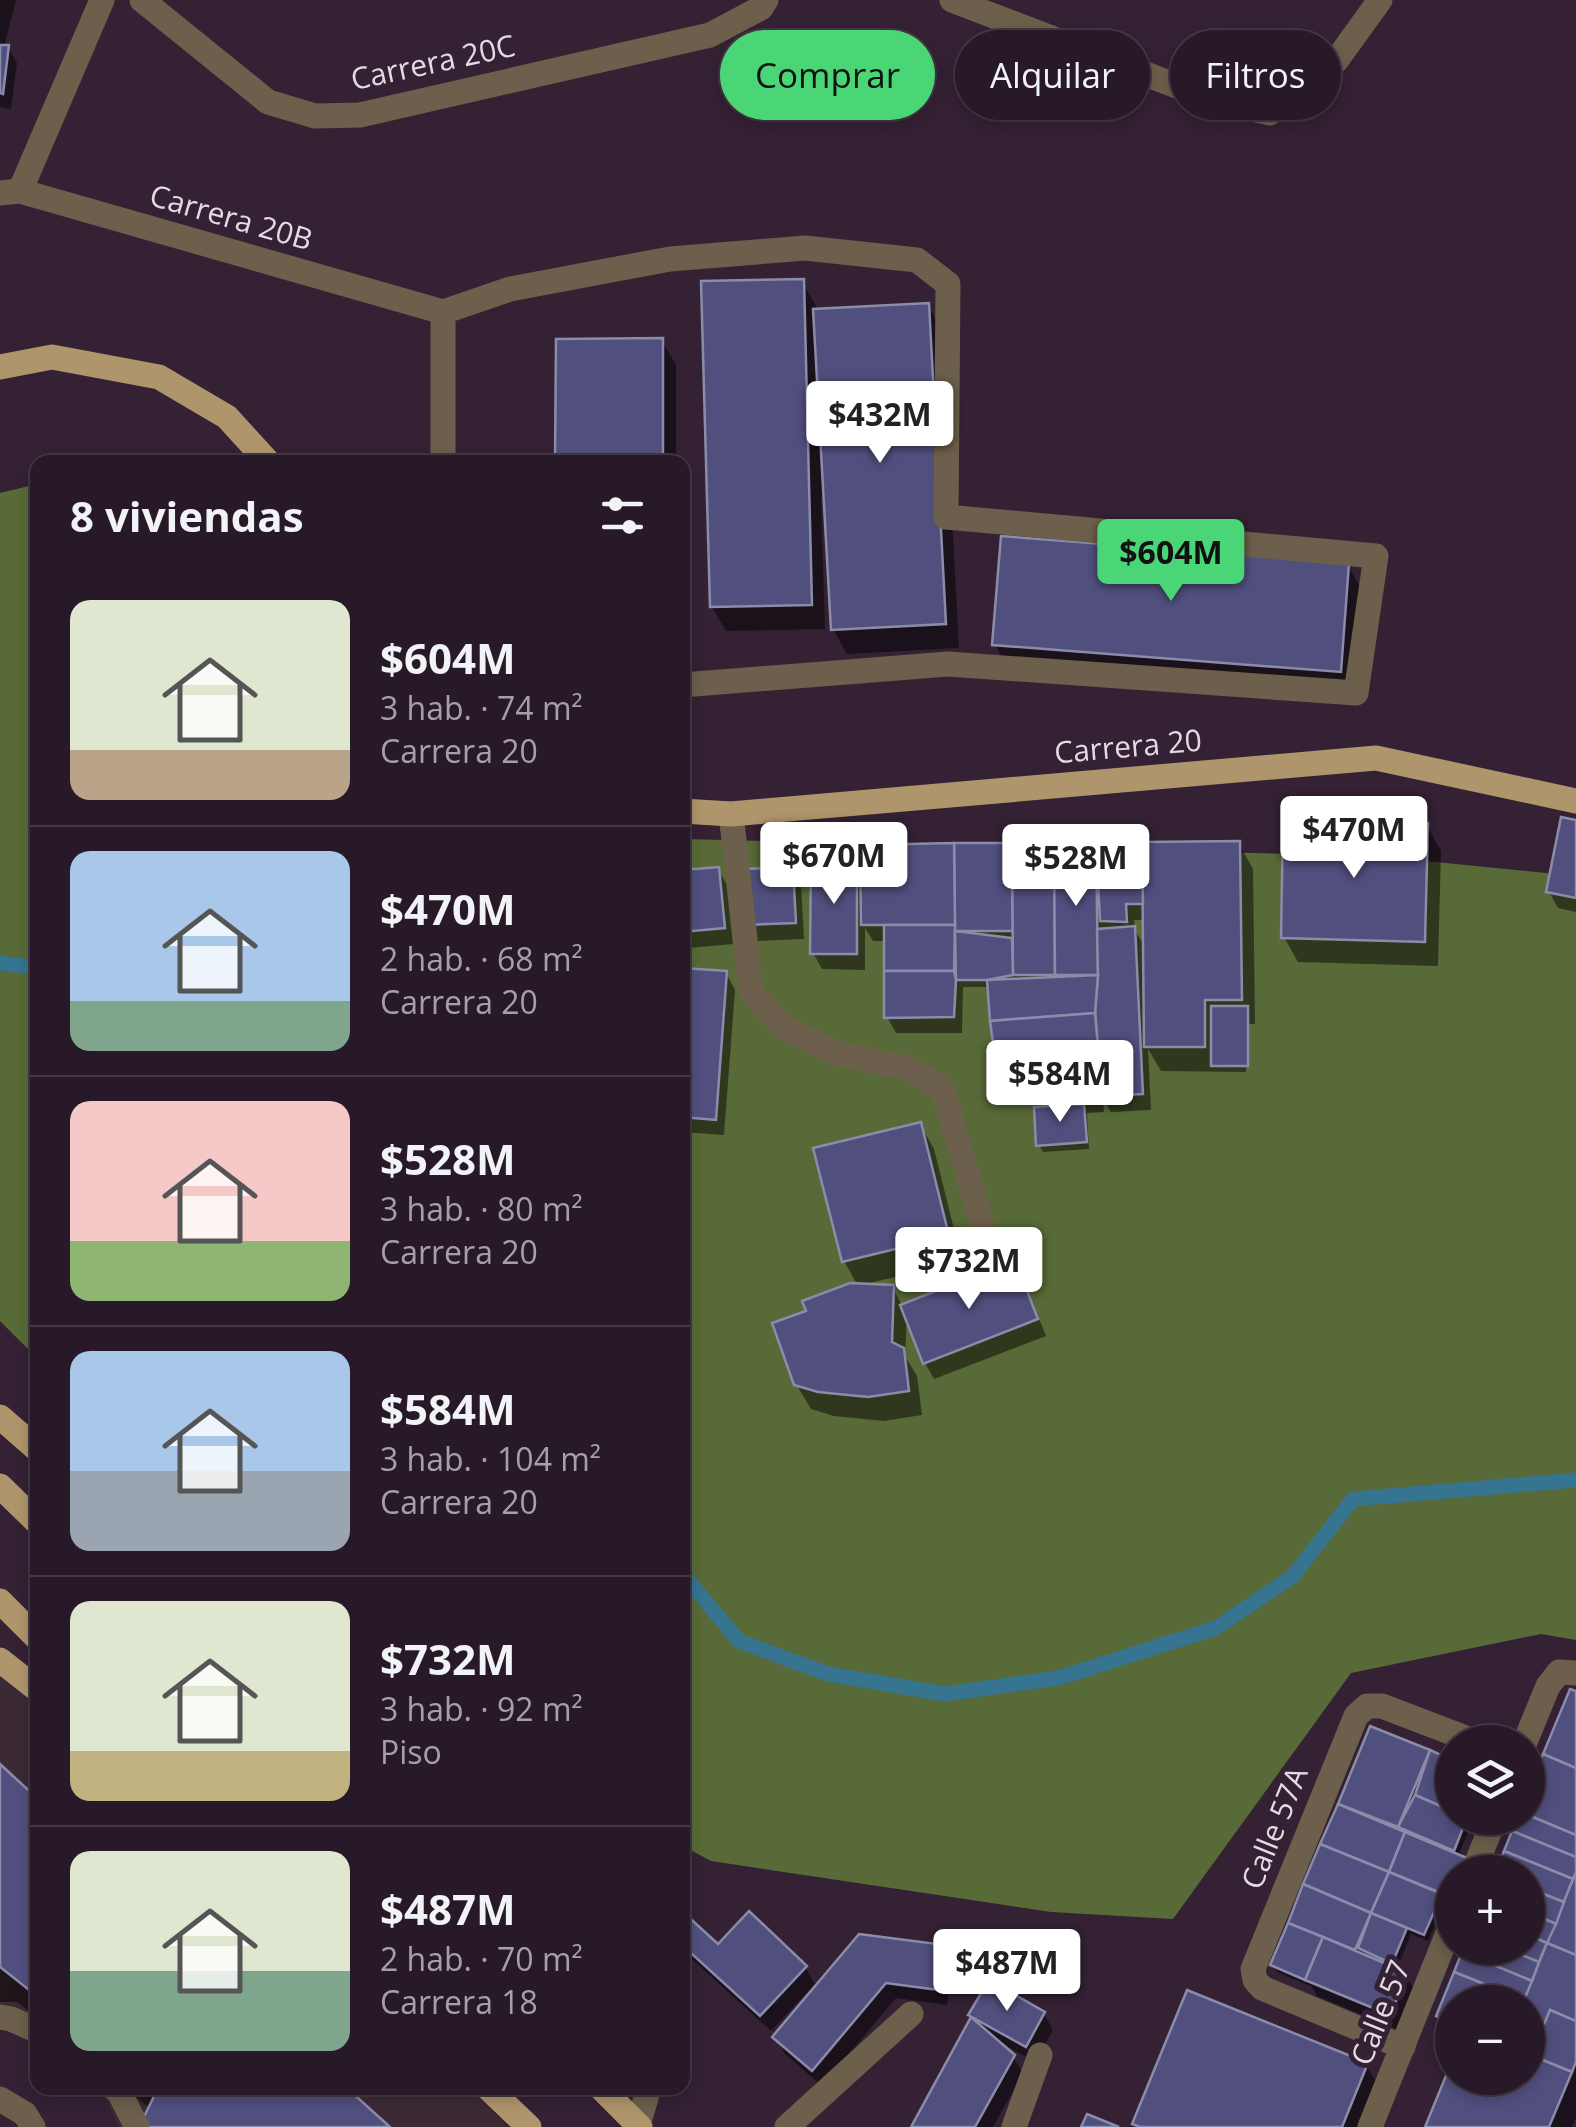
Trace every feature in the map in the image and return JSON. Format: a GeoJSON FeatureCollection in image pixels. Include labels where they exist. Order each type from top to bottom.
{"type":"FeatureCollection","features":[{"type":"Feature","properties":{"kind":"main road"},"geometry":{"type":"LineString","coordinates":[[0,367],[52,357],[160,377],[228,417],[262,455]]}},
{"type":"Feature","properties":{"kind":"main road","name":"Carrera 20"},"geometry":{"type":"LineString","coordinates":[[690,812],[730,814],[1376,758],[1576,801]]}},
{"type":"Feature","properties":{"kind":"main road"},"geometry":{"type":"LineString","coordinates":[[0,1417],[30,1443]]}},
{"type":"Feature","properties":{"kind":"main road"},"geometry":{"type":"LineString","coordinates":[[0,1486],[30,1516]]}},
{"type":"Feature","properties":{"kind":"main road"},"geometry":{"type":"LineString","coordinates":[[0,1601],[30,1631]]}},
{"type":"Feature","properties":{"kind":"main road"},"geometry":{"type":"LineString","coordinates":[[0,1661],[30,1684]]}},
{"type":"Feature","properties":{"kind":"main road"},"geometry":{"type":"LineString","coordinates":[[495,2095],[529,2127]]}},
{"type":"Feature","properties":{"kind":"main road"},"geometry":{"type":"LineString","coordinates":[[608,2095],[639,2126]]}},
{"type":"Feature","properties":{"kind":"street"},"geometry":{"type":"LineString","coordinates":[[10,192],[102,0]]}},
{"type":"Feature","properties":{"kind":"street","name":"Carrera 20C"},"geometry":{"type":"LineString","coordinates":[[142,0],[268,102],[315,116],[360,114],[710,34],[761,8],[766,0]]}},
{"type":"Feature","properties":{"kind":"street"},"geometry":{"type":"LineString","coordinates":[[952,0],[1216,101],[1270,113],[1336,61],[1380,0]]}},
{"type":"Feature","properties":{"kind":"street","name":"Carrera 20B"},"geometry":{"type":"LineString","coordinates":[[10,192],[443,312]]}},
{"type":"Feature","properties":{"kind":"street"},"geometry":{"type":"LineString","coordinates":[[442,455],[443,312],[510,289],[670,259],[805,248],[917,260],[948,284],[946,517],[1376,556],[1356,693],[948,664],[690,684]]}},
{"type":"Feature","properties":{"kind":"street"},"geometry":{"type":"LineString","coordinates":[[730,814],[751,992],[785,1028],[821,1046],[839,1054],[904,1067],[942,1087],[981,1220]]}},
{"type":"Feature","properties":{"kind":"street"},"geometry":{"type":"LineString","coordinates":[[1532,1725],[1548,1686],[1568,1672]]}},
{"type":"Feature","properties":{"kind":"street","name":"Calle 57A"},"geometry":{"type":"LineString","coordinates":[[1403,2047],[1262,1988],[1253,1969],[1356,1716],[1368,1706],[1382,1706],[1435,1726]]}},
{"type":"Feature","properties":{"kind":"street","name":"Calle 57"},"geometry":{"type":"LineString","coordinates":[[1370,2127],[1435,1965]]}},
{"type":"Feature","properties":{"kind":"street"},"geometry":{"type":"LineString","coordinates":[[788,2127],[911,2014]]}},
{"type":"Feature","properties":{"kind":"street"},"geometry":{"type":"LineString","coordinates":[[0,2018],[30,2027]]}},
{"type":"Feature","properties":{"kind":"street"},"geometry":{"type":"LineString","coordinates":[[1014,2127],[1040,2055]]}},
{"type":"Feature","properties":{"kind":"street"},"geometry":{"type":"LineString","coordinates":[[121,2095],[137,2127]]}},
{"type":"Feature","properties":{"kind":"street"},"geometry":{"type":"LineString","coordinates":[[639,2126],[647,2095]]}},
{"type":"Feature","properties":{"kind":"street"},"geometry":{"type":"LineString","coordinates":[[0,2099],[29,2121]]}},
{"type":"Feature","properties":{"kind":"shaded area"},"geometry":{"type":"Polygon","coordinates":[[[0,1676],[30,1700],[30,2039],[0,2028],[0,1676]]]}},
{"type":"Feature","properties":{"kind":"shaded area"},"geometry":{"type":"Polygon","coordinates":[[[105,2095],[476,2095],[509,2127],[119,2127],[105,2095]]]}},
{"type":"Feature","properties":{"kind":"green space"},"geometry":{"type":"Polygon","coordinates":[[[30,486],[30,1351],[0,1321],[0,493],[30,486]]]}},
{"type":"Feature","properties":{"kind":"green space"},"geometry":{"type":"Polygon","coordinates":[[[690,839],[1375,856],[1576,876],[1576,1640],[1541,1634],[1351,1673],[1173,1919],[1051,1912],[711,1861],[690,1850],[690,839]]]}},
{"type":"Feature","properties":{"kind":"building"},"geometry":{"type":"Polygon","coordinates":[[[0,45],[9,45],[3,94],[0,93],[0,45]]]}},
{"type":"Feature","properties":{"kind":"building"},"geometry":{"type":"Polygon","coordinates":[[[804,279],[812,605],[710,607],[701,281],[804,279]]]}},
{"type":"Feature","properties":{"kind":"building"},"geometry":{"type":"Polygon","coordinates":[[[929,303],[946,624],[831,630],[813,309],[929,303]]]}},
{"type":"Feature","properties":{"kind":"building"},"geometry":{"type":"Polygon","coordinates":[[[663,338],[663,455],[555,455],[556,339],[663,338]]]}},
{"type":"Feature","properties":{"kind":"building"},"geometry":{"type":"Polygon","coordinates":[[[1001,536],[1349,563],[1341,672],[992,645],[1001,536]]]}},
{"type":"Feature","properties":{"kind":"building"},"geometry":{"type":"Polygon","coordinates":[[[1561,817],[1576,820],[1576,898],[1546,892],[1561,817]]]}},
{"type":"Feature","properties":{"kind":"building"},"geometry":{"type":"Polygon","coordinates":[[[1283,820],[1428,823],[1425,942],[1281,938],[1283,820]]]}},
{"type":"Feature","properties":{"kind":"building"},"geometry":{"type":"Polygon","coordinates":[[[1240,841],[1242,1000],[1205,1000],[1205,1047],[1144,1047],[1142,842],[1240,841]]]}},
{"type":"Feature","properties":{"kind":"building"},"geometry":{"type":"Polygon","coordinates":[[[1142,842],[1143,904],[1126,904],[1127,922],[1100,921],[1096,843],[1142,842]]]}},
{"type":"Feature","properties":{"kind":"building"},"geometry":{"type":"Polygon","coordinates":[[[954,843],[1012,843],[1013,931],[955,931],[954,843]]]}},
{"type":"Feature","properties":{"kind":"building"},"geometry":{"type":"Polygon","coordinates":[[[954,843],[955,925],[861,925],[860,845],[954,843]]]}},
{"type":"Feature","properties":{"kind":"building"},"geometry":{"type":"Polygon","coordinates":[[[1012,843],[1054,843],[1055,975],[1013,975],[1012,843]]]}},
{"type":"Feature","properties":{"kind":"building"},"geometry":{"type":"Polygon","coordinates":[[[1054,843],[1096,843],[1098,975],[1055,975],[1054,843]]]}},
{"type":"Feature","properties":{"kind":"building"},"geometry":{"type":"Polygon","coordinates":[[[811,859],[857,859],[857,954],[810,954],[811,859]]]}},
{"type":"Feature","properties":{"kind":"building"},"geometry":{"type":"Polygon","coordinates":[[[719,867],[725,928],[690,931],[690,869],[719,867]]]}},
{"type":"Feature","properties":{"kind":"building"},"geometry":{"type":"Polygon","coordinates":[[[793,867],[796,923],[744,925],[742,869],[793,867]]]}},
{"type":"Feature","properties":{"kind":"building"},"geometry":{"type":"Polygon","coordinates":[[[884,925],[955,925],[954,971],[884,971],[884,925]]]}},
{"type":"Feature","properties":{"kind":"building"},"geometry":{"type":"Polygon","coordinates":[[[1135,926],[1143,1094],[1100,1096],[1095,1013],[1097,929],[1135,926]]]}},
{"type":"Feature","properties":{"kind":"building"},"geometry":{"type":"Polygon","coordinates":[[[955,931],[1012,938],[1013,975],[956,980],[955,931]]]}},
{"type":"Feature","properties":{"kind":"building"},"geometry":{"type":"Polygon","coordinates":[[[690,969],[727,971],[716,1120],[690,1118],[690,969]]]}},
{"type":"Feature","properties":{"kind":"building"},"geometry":{"type":"Polygon","coordinates":[[[884,971],[954,971],[954,1017],[884,1018],[884,971]]]}},
{"type":"Feature","properties":{"kind":"building"},"geometry":{"type":"Polygon","coordinates":[[[1098,975],[1095,1013],[990,1021],[987,980],[1098,975]]]}},
{"type":"Feature","properties":{"kind":"building"},"geometry":{"type":"Polygon","coordinates":[[[1211,1006],[1248,1006],[1248,1066],[1211,1066],[1211,1006]]]}},
{"type":"Feature","properties":{"kind":"building"},"geometry":{"type":"Polygon","coordinates":[[[1095,1013],[1098,1047],[995,1058],[990,1021],[1095,1013]]]}},
{"type":"Feature","properties":{"kind":"building"},"geometry":{"type":"Polygon","coordinates":[[[1094,1054],[1096,1096],[1029,1100],[1027,1058],[1094,1054]]]}},
{"type":"Feature","properties":{"kind":"building"},"geometry":{"type":"Polygon","coordinates":[[[1084,1104],[1087,1142],[1036,1146],[1034,1107],[1084,1104]]]}},
{"type":"Feature","properties":{"kind":"building"},"geometry":{"type":"Polygon","coordinates":[[[921,1122],[949,1236],[842,1262],[813,1148],[921,1122]]]}},
{"type":"Feature","properties":{"kind":"building"},"geometry":{"type":"Polygon","coordinates":[[[1015,1260],[1038,1319],[923,1364],[900,1305],[1015,1260]]]}},
{"type":"Feature","properties":{"kind":"building"},"geometry":{"type":"Polygon","coordinates":[[[850,1283],[894,1285],[892,1342],[904,1348],[909,1391],[868,1397],[818,1392],[794,1385],[772,1323],[806,1311],[802,1301],[850,1283]]]}},
{"type":"Feature","properties":{"kind":"building"},"geometry":{"type":"Polygon","coordinates":[[[1570,1689],[1576,1691],[1576,1768],[1545,1755],[1570,1689]]]}},
{"type":"Feature","properties":{"kind":"building"},"geometry":{"type":"Polygon","coordinates":[[[1370,1726],[1430,1750],[1398,1827],[1338,1804],[1370,1726]]]}},
{"type":"Feature","properties":{"kind":"building"},"geometry":{"type":"Polygon","coordinates":[[[1430,1750],[1435,1752],[1435,1804],[1415,1795],[1430,1750]]]}},
{"type":"Feature","properties":{"kind":"building"},"geometry":{"type":"Polygon","coordinates":[[[1545,1755],[1576,1768],[1576,1835],[1545,1822],[1545,1755]]]}},
{"type":"Feature","properties":{"kind":"building"},"geometry":{"type":"Polygon","coordinates":[[[0,1764],[30,1792],[30,1991],[0,1967],[0,1764]]]}},
{"type":"Feature","properties":{"kind":"building"},"geometry":{"type":"Polygon","coordinates":[[[1415,1795],[1435,1804],[1435,1835],[1460,1835],[1454,1851],[1398,1827],[1415,1795]]]}},
{"type":"Feature","properties":{"kind":"building"},"geometry":{"type":"Polygon","coordinates":[[[1338,1804],[1405,1832],[1389,1872],[1320,1844],[1338,1804]]]}},
{"type":"Feature","properties":{"kind":"building"},"geometry":{"type":"Polygon","coordinates":[[[1545,1822],[1576,1835],[1576,1857],[1522,1835],[1545,1835],[1545,1822]]]}},
{"type":"Feature","properties":{"kind":"building"},"geometry":{"type":"Polygon","coordinates":[[[1405,1832],[1460,1855],[1435,1855],[1435,1891],[1389,1872],[1405,1832]]]}},
{"type":"Feature","properties":{"kind":"building"},"geometry":{"type":"Polygon","coordinates":[[[1510,1835],[1522,1835],[1576,1857],[1576,1872],[1573,1879],[1545,1868],[1545,1855],[1514,1855],[1504,1851],[1510,1835]]]}},
{"type":"Feature","properties":{"kind":"building"},"geometry":{"type":"Polygon","coordinates":[[[1320,1844],[1389,1872],[1371,1913],[1303,1884],[1320,1844]]]}},
{"type":"Feature","properties":{"kind":"building"},"geometry":{"type":"Polygon","coordinates":[[[1545,1868],[1573,1879],[1564,1902],[1545,1895],[1545,1868]]]}},
{"type":"Feature","properties":{"kind":"building"},"geometry":{"type":"Polygon","coordinates":[[[1389,1872],[1435,1891],[1435,1910],[1424,1935],[1371,1913],[1389,1872]]]}},
{"type":"Feature","properties":{"kind":"building"},"geometry":{"type":"Polygon","coordinates":[[[1576,1872],[1576,1955],[1547,1943],[1576,1872]]]}},
{"type":"Feature","properties":{"kind":"building"},"geometry":{"type":"Polygon","coordinates":[[[1303,1884],[1371,1913],[1355,1950],[1288,1923],[1303,1884]]]}},
{"type":"Feature","properties":{"kind":"building"},"geometry":{"type":"Polygon","coordinates":[[[1545,1895],[1564,1902],[1556,1924],[1545,1919],[1545,1895]]]}},
{"type":"Feature","properties":{"kind":"building"},"geometry":{"type":"Polygon","coordinates":[[[749,1911],[807,1966],[760,2016],[690,1952],[690,1918],[718,1944],[749,1911]]]}},
{"type":"Feature","properties":{"kind":"building"},"geometry":{"type":"Polygon","coordinates":[[[1371,1913],[1407,1928],[1392,1964],[1358,1948],[1371,1913]]]}},
{"type":"Feature","properties":{"kind":"building"},"geometry":{"type":"Polygon","coordinates":[[[1545,1919],[1556,1924],[1545,1942],[1545,1919]]]}},
{"type":"Feature","properties":{"kind":"building"},"geometry":{"type":"Polygon","coordinates":[[[1288,1923],[1323,1937],[1305,1980],[1270,1965],[1288,1923]]]}},
{"type":"Feature","properties":{"kind":"building"},"geometry":{"type":"Polygon","coordinates":[[[859,1934],[945,1945],[939,1990],[886,1983],[812,2071],[772,2037],[859,1934]]]}},
{"type":"Feature","properties":{"kind":"building"},"geometry":{"type":"Polygon","coordinates":[[[1323,1937],[1408,1973],[1390,2015],[1305,1980],[1323,1937]]]}},
{"type":"Feature","properties":{"kind":"building"},"geometry":{"type":"Polygon","coordinates":[[[1547,1943],[1576,1955],[1576,2021],[1550,2010],[1545,2022],[1545,1985],[1530,1985],[1538,1965],[1545,1965],[1547,1943]]]}},
{"type":"Feature","properties":{"kind":"building"},"geometry":{"type":"Polygon","coordinates":[[[1457,1965],[1493,1965],[1532,1981],[1530,1985],[1486,1985],[1454,1972],[1457,1965]]]}},
{"type":"Feature","properties":{"kind":"building"},"geometry":{"type":"Polygon","coordinates":[[[1493,1965],[1538,1965],[1532,1981],[1493,1965]]]}},
{"type":"Feature","properties":{"kind":"building"},"geometry":{"type":"Polygon","coordinates":[[[1454,1972],[1486,1985],[1449,1985],[1454,1972]]]}},
{"type":"Feature","properties":{"kind":"building"},"geometry":{"type":"Polygon","coordinates":[[[989,1980],[1045,2012],[1026,2047],[968,2015],[989,1980]]]}},
{"type":"Feature","properties":{"kind":"building"},"geometry":{"type":"Polygon","coordinates":[[[1187,1990],[1368,2063],[1342,2127],[1132,2124],[1187,1990]]]}},
{"type":"Feature","properties":{"kind":"building"},"geometry":{"type":"Polygon","coordinates":[[[1550,2010],[1576,2021],[1576,2062],[1572,2072],[1545,2061],[1545,2022],[1550,2010]]]}},
{"type":"Feature","properties":{"kind":"building"},"geometry":{"type":"Polygon","coordinates":[[[971,2017],[1015,2055],[975,2127],[911,2127],[971,2017]]]}},
{"type":"Feature","properties":{"kind":"building"},"geometry":{"type":"Polygon","coordinates":[[[1545,2061],[1572,2072],[1549,2127],[1425,2127],[1438,2095],[1545,2095],[1545,2061]]]}},
{"type":"Feature","properties":{"kind":"building"},"geometry":{"type":"Polygon","coordinates":[[[155,2095],[355,2095],[390,2127],[145,2127],[142,2121],[155,2095]]]}},
{"type":"Feature","properties":{"kind":"building"},"geometry":{"type":"Polygon","coordinates":[[[1087,2114],[1119,2127],[1081,2127],[1087,2114]]]}},
{"type":"Feature","properties":{"kind":"waterway"},"geometry":{"type":"LineString","coordinates":[[0,963],[30,967]]}},
{"type":"Feature","properties":{"kind":"waterway"},"geometry":{"type":"LineString","coordinates":[[690,1583],[739,1641],[828,1674],[945,1694],[1058,1678],[1216,1628],[1293,1576],[1353,1499],[1576,1480]]}}]}
